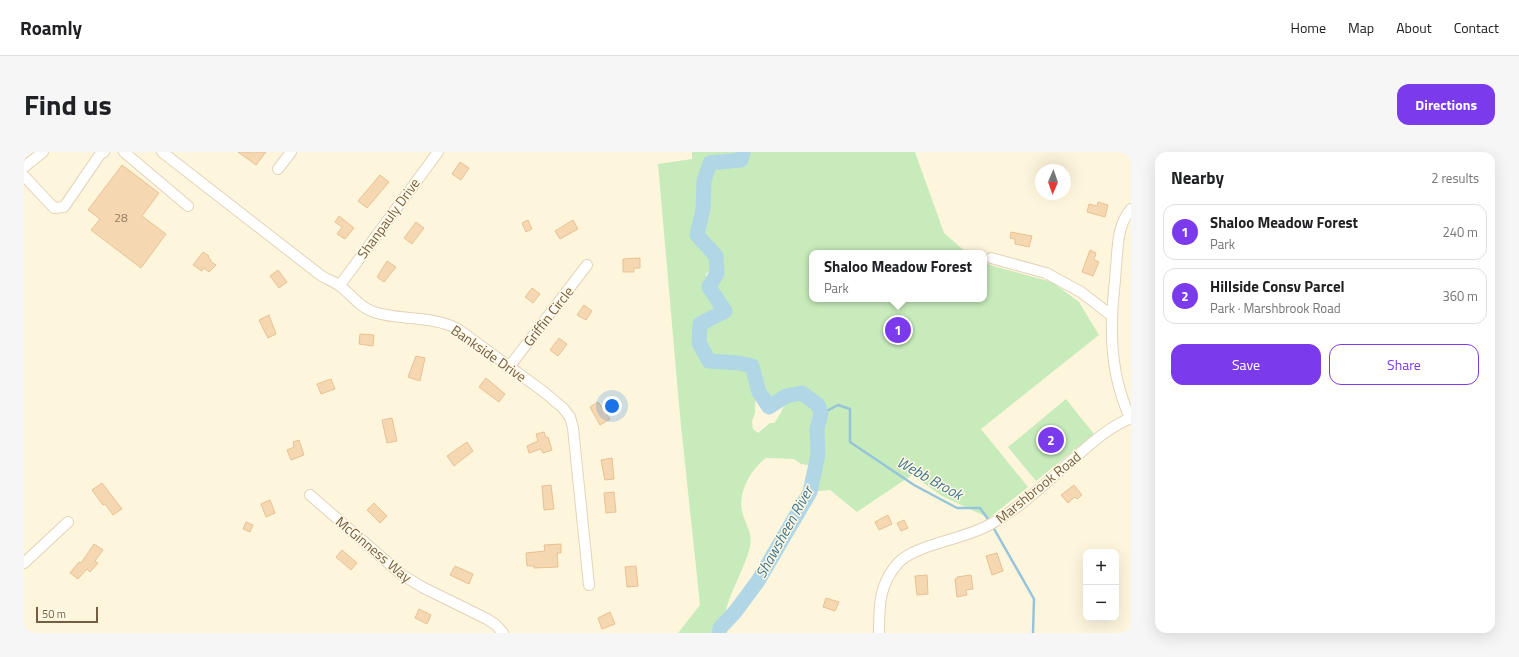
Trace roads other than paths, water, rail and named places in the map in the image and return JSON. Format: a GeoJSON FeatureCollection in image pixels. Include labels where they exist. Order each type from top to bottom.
{"type":"FeatureCollection","features":[{"type":"Feature","properties":{"kind":"street"},"geometry":{"type":"LineString","coordinates":[[24,167],[43,152]]}},
{"type":"Feature","properties":{"kind":"street"},"geometry":{"type":"LineString","coordinates":[[24,176],[54,208],[64,206],[101,153],[104,152]]}},
{"type":"Feature","properties":{"kind":"street"},"geometry":{"type":"LineString","coordinates":[[124,152],[188,206]]}},
{"type":"Feature","properties":{"kind":"street","name":"Bankside Drive"},"geometry":{"type":"LineString","coordinates":[[162,152],[319,274],[340,285],[356,303],[372,312],[385,315],[436,320],[448,324],[458,329],[558,404],[570,417],[573,428],[589,585]]}},
{"type":"Feature","properties":{"kind":"street"},"geometry":{"type":"LineString","coordinates":[[278,169],[291,152]]}},
{"type":"Feature","properties":{"kind":"street","name":"Shanpauly Drive"},"geometry":{"type":"LineString","coordinates":[[340,285],[438,152]]}},
{"type":"Feature","properties":{"kind":"street"},"geometry":{"type":"LineString","coordinates":[[1130,418],[1120,387],[1114,356],[1112,316],[1119,235],[1124,220],[1131,209]]}},
{"type":"Feature","properties":{"kind":"street"},"geometry":{"type":"LineString","coordinates":[[991,258],[1046,273],[1081,292],[1112,316]]}},
{"type":"Feature","properties":{"kind":"street","name":"Griffin Circle"},"geometry":{"type":"LineString","coordinates":[[509,367],[587,265]]}},
{"type":"Feature","properties":{"kind":"street","name":"Marshbrook Road"},"geometry":{"type":"LineString","coordinates":[[879,633],[882,589],[889,575],[906,555],[960,537],[990,525],[1034,492],[1100,436],[1130,418]]}},
{"type":"Feature","properties":{"kind":"street","name":"McGinness Way"},"geometry":{"type":"LineString","coordinates":[[310,495],[401,574],[422,587],[487,619],[496,625],[503,633]]}},
{"type":"Feature","properties":{"kind":"street"},"geometry":{"type":"LineString","coordinates":[[24,563],[68,522]]}},
{"type":"Feature","properties":{"kind":"waterway","name":"Shawsheen River"},"geometry":{"type":"LineString","coordinates":[[719,633],[720,628],[735,612],[758,581],[810,492],[818,455],[817,429],[821,414],[818,405],[802,393],[786,396],[769,407],[759,392],[752,366],[739,363],[709,361],[699,343],[700,324],[725,311],[709,287],[717,273],[716,256],[697,235],[703,209],[704,181],[710,163],[741,160],[743,152]]}},
{"type":"Feature","properties":{"kind":"waterway","name":"Webb Brook"},"geometry":{"type":"LineString","coordinates":[[821,414],[838,405],[850,409],[850,442],[914,485],[957,508],[980,508],[990,522]]}},
{"type":"Feature","properties":{"kind":"waterway","name":"Webb Brook"},"geometry":{"type":"LineString","coordinates":[[993,527],[1034,599],[1033,633]]}},
{"type":"Feature","properties":{"kind":"place","name":"Shaloo Meadow Forest"},"geometry":{"type":"Point","coordinates":[898,330]}},
{"type":"Feature","properties":{"kind":"place","name":"Hillside Consv Parcel"},"geometry":{"type":"Point","coordinates":[1051,440]}}]}
